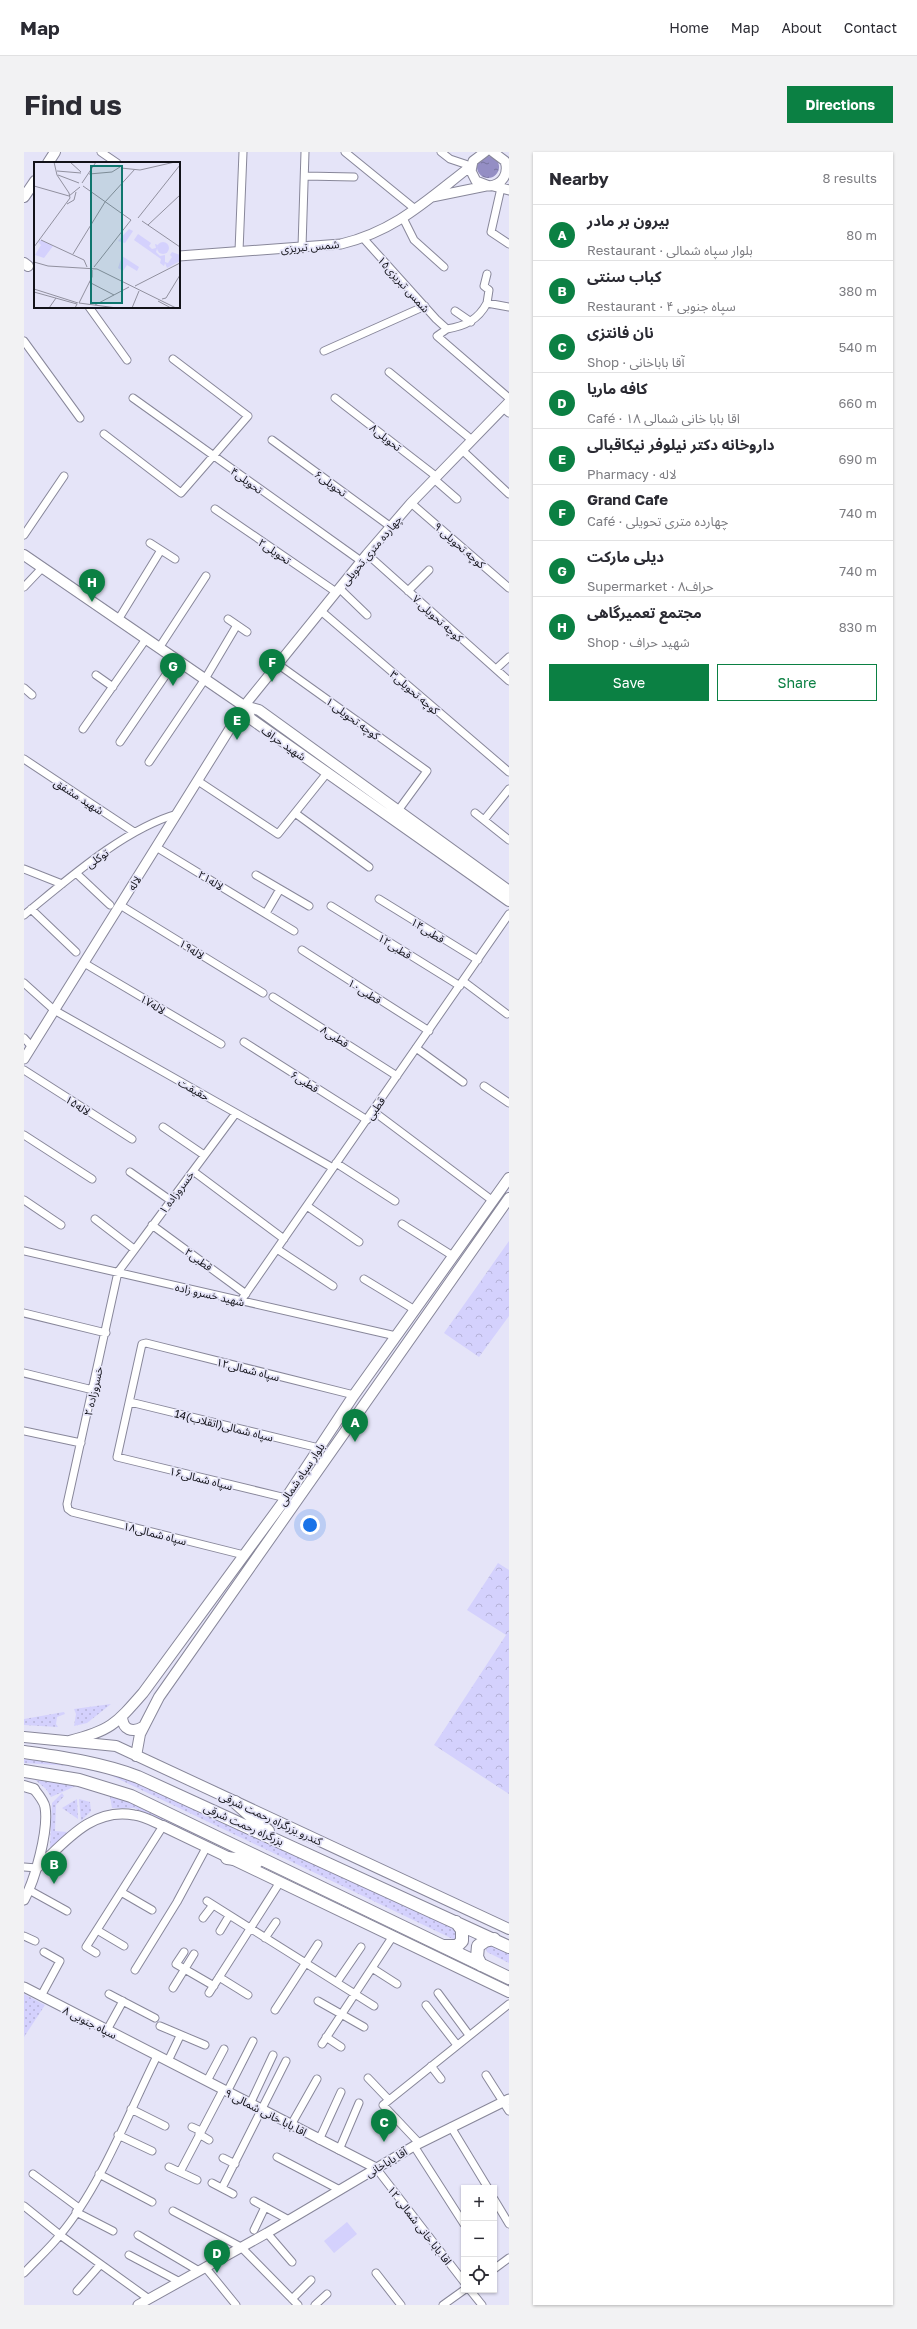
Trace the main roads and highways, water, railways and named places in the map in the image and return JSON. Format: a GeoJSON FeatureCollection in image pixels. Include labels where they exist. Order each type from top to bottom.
{"type":"FeatureCollection","features":[{"type":"Feature","properties":{"kind":"highway","name":"بزرگراه رحمت شرقی"},"geometry":{"type":"LineString","coordinates":[[24,1752],[82,1760],[113,1767],[278,1840],[494,1939]]}},
{"type":"Feature","properties":{"kind":"highway","name":"بزرگراه رحمت شرقی"},"geometry":{"type":"LineString","coordinates":[[24,1771],[79,1780],[131,1796],[481,1965]]}},
{"type":"Feature","properties":{"kind":"highway"},"geometry":{"type":"LineString","coordinates":[[236,1802],[278,1840]]}},
{"type":"Feature","properties":{"kind":"highway"},"geometry":{"type":"LineString","coordinates":[[227,1858],[265,1862]]}},
{"type":"Feature","properties":{"kind":"highway"},"geometry":{"type":"LineString","coordinates":[[442,1946],[457,1946],[462,1941],[462,1930],[456,1922]]}},
{"type":"Feature","properties":{"kind":"highway"},"geometry":{"type":"LineString","coordinates":[[509,1947],[494,1939],[484,1941],[478,1946],[477,1957],[481,1965],[509,1978]]}},
{"type":"Feature","properties":{"kind":"main road"},"geometry":{"type":"LineString","coordinates":[[24,197],[34,182]]}},
{"type":"Feature","properties":{"kind":"main road"},"geometry":{"type":"LineString","coordinates":[[24,555],[244,706],[258,710],[290,740],[509,891]]}},
{"type":"Feature","properties":{"kind":"main road","name":"شهید حراف"},"geometry":{"type":"LineString","coordinates":[[290,740],[327,773],[509,901]]}},
{"type":"Feature","properties":{"kind":"main road","name":"بلوار سپاه شمالی"},"geometry":{"type":"LineString","coordinates":[[69,1741],[107,1729],[122,1717],[143,1692],[286,1498],[354,1395],[509,1178]]}},
{"type":"Feature","properties":{"kind":"main road","name":"بلوار سپاه شمالی"},"geometry":{"type":"LineString","coordinates":[[136,1756],[137,1744],[143,1727],[159,1698],[509,1198]]}},
{"type":"Feature","properties":{"kind":"main road"},"geometry":{"type":"LineString","coordinates":[[334,1426],[344,1432]]}},
{"type":"Feature","properties":{"kind":"main road"},"geometry":{"type":"LineString","coordinates":[[122,1717],[124,1727],[128,1730],[137,1730],[143,1727]]}},
{"type":"Feature","properties":{"kind":"main road","name":"کندرو بزرگراه رحمت شرقی"},"geometry":{"type":"LineString","coordinates":[[24,1737],[116,1746],[509,1929]]}},
{"type":"Feature","properties":{"kind":"main road"},"geometry":{"type":"LineString","coordinates":[[24,1786],[34,1789]]}},
{"type":"Feature","properties":{"kind":"main road"},"geometry":{"type":"LineString","coordinates":[[163,1826],[206,1848],[509,1992]]}},
{"type":"Feature","properties":{"kind":"water"},"geometry":{"type":"Polygon","coordinates":[[[488,156],[496,159],[499,167],[496,175],[488,178],[480,175],[477,167],[480,159],[488,156]]]}},
{"type":"Feature","properties":{"kind":"place","name":"مجتمع تعمیرگاهی"},"geometry":{"type":"Point","coordinates":[92,602]}},
{"type":"Feature","properties":{"kind":"place","name":"Grand Cafe"},"geometry":{"type":"Point","coordinates":[272,682]}},
{"type":"Feature","properties":{"kind":"place","name":"دیلی مارکت"},"geometry":{"type":"Point","coordinates":[173,686]}},
{"type":"Feature","properties":{"kind":"place","name":"داروخانه دکتر نیلوفر نیکاقبالی"},"geometry":{"type":"Point","coordinates":[237,740]}},
{"type":"Feature","properties":{"kind":"place","name":"بیرون بر مادر"},"geometry":{"type":"Point","coordinates":[355,1442]}},
{"type":"Feature","properties":{"kind":"place","name":"کباب سنتی"},"geometry":{"type":"Point","coordinates":[54,1884]}},
{"type":"Feature","properties":{"kind":"place","name":"نان فانتزی"},"geometry":{"type":"Point","coordinates":[384,2142]}},
{"type":"Feature","properties":{"kind":"place","name":"کافه ماریا"},"geometry":{"type":"Point","coordinates":[217,2273]}}]}
